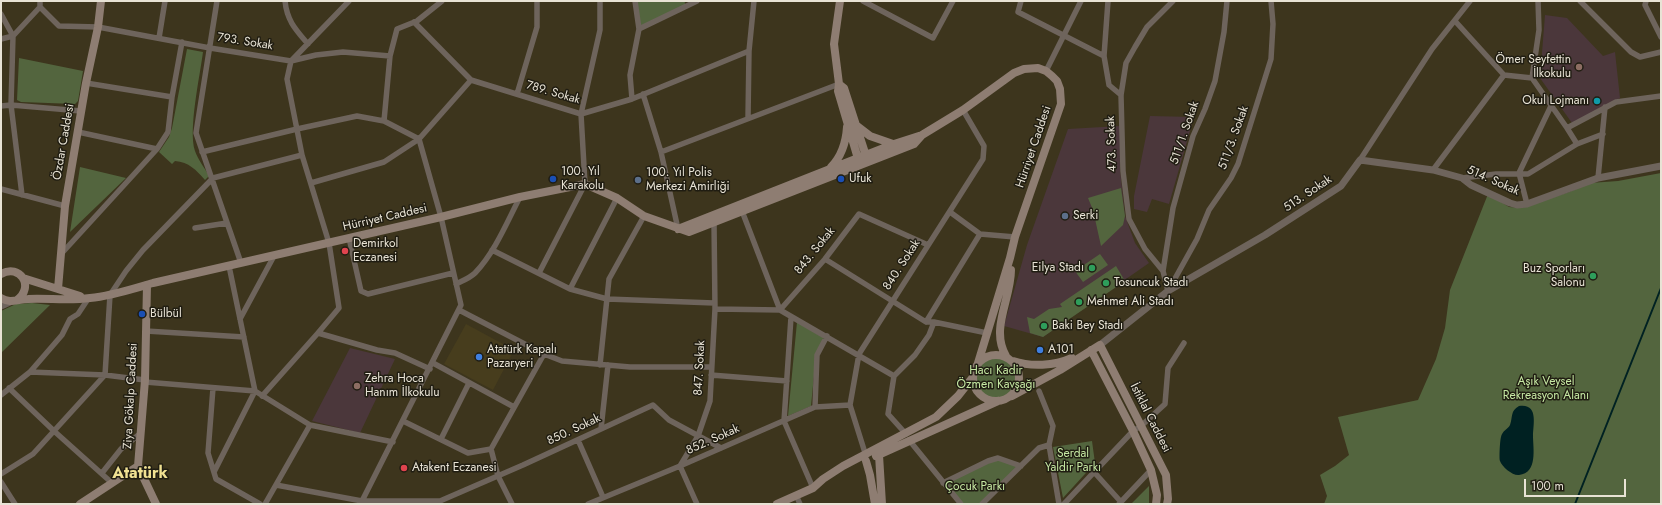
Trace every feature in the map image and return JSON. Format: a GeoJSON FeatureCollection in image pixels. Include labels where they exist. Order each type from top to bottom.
{"type":"FeatureCollection","features":[{"type":"Feature","properties":{"kind":"main road","name":"Özdar Caddesi"},"geometry":{"type":"LineString","coordinates":[[58,289],[65,206],[102,1]]}},
{"type":"Feature","properties":{"kind":"main road"},"geometry":{"type":"LineString","coordinates":[[840,1],[834,44],[839,84],[838,91],[848,124],[863,160]]}},
{"type":"Feature","properties":{"kind":"main road"},"geometry":{"type":"LineString","coordinates":[[585,184],[616,198],[644,216],[689,232],[863,160],[894,144],[922,135],[1019,71],[1031,68],[1046,71]]}},
{"type":"Feature","properties":{"kind":"main road","name":"Hürriyet Caddesi"},"geometry":{"type":"LineString","coordinates":[[1010,258],[1015,237],[1061,104],[1060,89],[1057,81],[1046,71]]}},
{"type":"Feature","properties":{"kind":"main road"},"geometry":{"type":"LineString","coordinates":[[839,84],[844,88],[857,126],[863,160]]}},
{"type":"Feature","properties":{"kind":"main road"},"geometry":{"type":"LineString","coordinates":[[830,169],[838,159],[844,146],[848,124]]}},
{"type":"Feature","properties":{"kind":"main road"},"geometry":{"type":"LineString","coordinates":[[857,126],[870,136],[894,144]]}},
{"type":"Feature","properties":{"kind":"main road"},"geometry":{"type":"LineString","coordinates":[[678,229],[830,169],[914,144],[922,135]]}},
{"type":"Feature","properties":{"kind":"main road","name":"Hürriyet Caddesi"},"geometry":{"type":"LineString","coordinates":[[1,298],[7,301],[88,299],[110,295],[147,285],[442,217],[520,197],[585,184]]}},
{"type":"Feature","properties":{"kind":"main road"},"geometry":{"type":"LineString","coordinates":[[998,401],[983,397],[974,385],[973,377],[974,370],[978,363],[988,333],[1010,258]]}},
{"type":"Feature","properties":{"kind":"main road"},"geometry":{"type":"LineString","coordinates":[[1010,258],[1011,272],[999,336],[1002,349],[1017,367],[1020,374],[1020,382],[1017,390],[1012,396]]}},
{"type":"Feature","properties":{"kind":"main road","name":"Hürriyet Caddesi"},"geometry":{"type":"LineString","coordinates":[[1,265],[5,273],[16,272],[23,278],[88,299]]}},
{"type":"Feature","properties":{"kind":"main road"},"geometry":{"type":"LineString","coordinates":[[14,301],[21,297],[25,288],[23,278]]}},
{"type":"Feature","properties":{"kind":"main road","name":"Ziya Gökalp Caddesi"},"geometry":{"type":"LineString","coordinates":[[147,285],[145,381],[138,466],[156,504]]}},
{"type":"Feature","properties":{"kind":"main road"},"geometry":{"type":"LineString","coordinates":[[777,504],[813,488],[823,479],[912,435],[998,401],[1005,400],[1060,370],[1100,345]]}},
{"type":"Feature","properties":{"kind":"main road","name":"İstiklal Caddesi"},"geometry":{"type":"LineString","coordinates":[[1100,345],[1166,475],[1167,504]]}},
{"type":"Feature","properties":{"kind":"main road"},"geometry":{"type":"LineString","coordinates":[[978,363],[984,358],[999,354],[1021,364],[1039,365],[1056,363],[1070,359],[1091,350]]}},
{"type":"Feature","properties":{"kind":"main road","name":"İstiklal Caddesi"},"geometry":{"type":"LineString","coordinates":[[1091,350],[1133,431],[1151,470],[1157,495],[1156,504]]}},
{"type":"Feature","properties":{"kind":"main road"},"geometry":{"type":"LineString","coordinates":[[912,435],[936,417],[958,396],[973,377]]}},
{"type":"Feature","properties":{"kind":"main road"},"geometry":{"type":"LineString","coordinates":[[878,452],[882,504]]}},
{"type":"Feature","properties":{"kind":"main road"},"geometry":{"type":"LineString","coordinates":[[866,458],[875,504]]}},
{"type":"Feature","properties":{"kind":"main road"},"geometry":{"type":"LineString","coordinates":[[80,504],[91,501],[112,483],[138,466]]}},
{"type":"Feature","properties":{"kind":"street"},"geometry":{"type":"LineString","coordinates":[[159,38],[165,1]]}},
{"type":"Feature","properties":{"kind":"street"},"geometry":{"type":"LineString","coordinates":[[217,1],[196,133],[242,263]]}},
{"type":"Feature","properties":{"kind":"street"},"geometry":{"type":"LineString","coordinates":[[285,1],[291,24],[308,44]]}},
{"type":"Feature","properties":{"kind":"street"},"geometry":{"type":"LineString","coordinates":[[262,396],[339,308],[329,243],[302,155],[287,79],[291,61],[349,1]]}},
{"type":"Feature","properties":{"kind":"street"},"geometry":{"type":"LineString","coordinates":[[384,121],[390,56],[397,29],[414,22],[442,1]]}},
{"type":"Feature","properties":{"kind":"street"},"geometry":{"type":"LineString","coordinates":[[517,94],[537,27],[537,1]]}},
{"type":"Feature","properties":{"kind":"street"},"geometry":{"type":"LineString","coordinates":[[540,273],[585,184],[581,114],[600,30],[600,1]]}},
{"type":"Feature","properties":{"kind":"street"},"geometry":{"type":"LineString","coordinates":[[632,99],[630,75],[639,29],[635,1]]}},
{"type":"Feature","properties":{"kind":"street"},"geometry":{"type":"LineString","coordinates":[[639,29],[697,1]]}},
{"type":"Feature","properties":{"kind":"street"},"geometry":{"type":"LineString","coordinates":[[748,118],[750,51],[754,1]]}},
{"type":"Feature","properties":{"kind":"street"},"geometry":{"type":"LineString","coordinates":[[864,1],[933,38],[953,1]]}},
{"type":"Feature","properties":{"kind":"street"},"geometry":{"type":"LineString","coordinates":[[1021,1],[1018,12],[1104,56]]}},
{"type":"Feature","properties":{"kind":"street"},"geometry":{"type":"LineString","coordinates":[[1046,71],[1081,1]]}},
{"type":"Feature","properties":{"kind":"street"},"geometry":{"type":"LineString","coordinates":[[1108,1],[1104,56],[1109,85],[1121,96]]}},
{"type":"Feature","properties":{"kind":"street","name":"511/1. Sokak"},"geometry":{"type":"LineString","coordinates":[[1163,271],[1173,208],[1193,136],[1215,81],[1224,32],[1227,1]]}},
{"type":"Feature","properties":{"kind":"street","name":"511/3. Sokak"},"geometry":{"type":"LineString","coordinates":[[1168,291],[1196,239],[1209,210],[1231,178],[1238,164],[1271,59],[1273,24],[1272,1]]}},
{"type":"Feature","properties":{"kind":"street","name":"513. Sokak"},"geometry":{"type":"LineString","coordinates":[[1100,345],[1168,291],[1265,235],[1341,186],[1360,160],[1432,49],[1470,1]]}},
{"type":"Feature","properties":{"kind":"street"},"geometry":{"type":"LineString","coordinates":[[1538,1],[1539,30],[1532,78],[1577,144]]}},
{"type":"Feature","properties":{"kind":"street"},"geometry":{"type":"LineString","coordinates":[[1580,1],[1632,52],[1640,57],[1661,52]]}},
{"type":"Feature","properties":{"kind":"street"},"geometry":{"type":"LineString","coordinates":[[1646,1],[1645,5],[1661,37]]}},
{"type":"Feature","properties":{"kind":"street","name":"473. Sokak"},"geometry":{"type":"LineString","coordinates":[[1168,291],[1163,271],[1145,249],[1129,219],[1123,171],[1121,96],[1126,63],[1134,47],[1147,27],[1170,2]]}},
{"type":"Feature","properties":{"kind":"street","name":"793. Sokak"},"geometry":{"type":"LineString","coordinates":[[40,4],[59,26],[98,27],[210,48],[291,61],[316,55],[343,52],[390,56]]}},
{"type":"Feature","properties":{"kind":"street"},"geometry":{"type":"LineString","coordinates":[[1,40],[13,36],[40,4]]}},
{"type":"Feature","properties":{"kind":"street"},"geometry":{"type":"LineString","coordinates":[[1,14],[13,36],[11,105],[22,195]]}},
{"type":"Feature","properties":{"kind":"street"},"geometry":{"type":"LineString","coordinates":[[1455,21],[1504,75],[1532,78]]}},
{"type":"Feature","properties":{"kind":"street","name":"789. Sokak"},"geometry":{"type":"LineString","coordinates":[[414,22],[471,80],[581,114],[632,99],[750,51]]}},
{"type":"Feature","properties":{"kind":"street"},"geometry":{"type":"LineString","coordinates":[[62,253],[157,148],[168,132],[172,98],[182,42]]}},
{"type":"Feature","properties":{"kind":"street"},"geometry":{"type":"LineString","coordinates":[[1432,170],[1504,75]]}},
{"type":"Feature","properties":{"kind":"street"},"geometry":{"type":"LineString","coordinates":[[311,183],[384,162],[419,139],[471,80]]}},
{"type":"Feature","properties":{"kind":"street"},"geometry":{"type":"LineString","coordinates":[[86,83],[172,98]]}},
{"type":"Feature","properties":{"kind":"street"},"geometry":{"type":"LineString","coordinates":[[661,152],[839,84]]}},
{"type":"Feature","properties":{"kind":"street"},"geometry":{"type":"LineString","coordinates":[[643,94],[661,152],[678,229]]}},
{"type":"Feature","properties":{"kind":"street"},"geometry":{"type":"LineString","coordinates":[[1567,128],[1616,102],[1661,96]]}},
{"type":"Feature","properties":{"kind":"street"},"geometry":{"type":"LineString","coordinates":[[1,106],[11,105],[81,111]]}},
{"type":"Feature","properties":{"kind":"street"},"geometry":{"type":"LineString","coordinates":[[1527,204],[1519,173],[1551,106]]}},
{"type":"Feature","properties":{"kind":"street"},"geometry":{"type":"LineString","coordinates":[[1598,178],[1605,107]]}},
{"type":"Feature","properties":{"kind":"street","name":"840. Sokak"},"geometry":{"type":"LineString","coordinates":[[866,458],[850,405],[858,354],[983,159],[984,146],[962,110]]}},
{"type":"Feature","properties":{"kind":"street"},"geometry":{"type":"LineString","coordinates":[[202,152],[357,116],[384,121],[419,139],[442,217],[461,305],[404,421],[362,501]]}},
{"type":"Feature","properties":{"kind":"street"},"geometry":{"type":"LineString","coordinates":[[78,132],[157,148]]}},
{"type":"Feature","properties":{"kind":"street"},"geometry":{"type":"LineString","coordinates":[[1462,178],[1519,173],[1528,174],[1577,144],[1603,134]]}},
{"type":"Feature","properties":{"kind":"street"},"geometry":{"type":"LineString","coordinates":[[1,474],[33,454],[105,376],[110,295],[126,271],[143,250],[213,178],[302,155]]}},
{"type":"Feature","properties":{"kind":"street","name":"514. Sokak"},"geometry":{"type":"LineString","coordinates":[[1360,160],[1432,170],[1462,178],[1471,185],[1517,205],[1527,204],[1598,178],[1661,166]]}},
{"type":"Feature","properties":{"kind":"street"},"geometry":{"type":"LineString","coordinates":[[1,189],[65,206]]}},
{"type":"Feature","properties":{"kind":"street"},"geometry":{"type":"LineString","coordinates":[[456,284],[474,274],[492,250],[520,197]]}},
{"type":"Feature","properties":{"kind":"street"},"geometry":{"type":"LineString","coordinates":[[570,289],[616,198]]}},
{"type":"Feature","properties":{"kind":"street"},"geometry":{"type":"LineString","coordinates":[[742,211],[780,310]]}},
{"type":"Feature","properties":{"kind":"street"},"geometry":{"type":"LineString","coordinates":[[950,212],[980,234],[1015,237]]}},
{"type":"Feature","properties":{"kind":"street","name":"843. Sokak"},"geometry":{"type":"LineString","coordinates":[[780,310],[825,259],[859,214],[928,245]]}},
{"type":"Feature","properties":{"kind":"street"},"geometry":{"type":"LineString","coordinates":[[600,365],[610,279],[644,216]]}},
{"type":"Feature","properties":{"kind":"street","name":"847. Sokak"},"geometry":{"type":"LineString","coordinates":[[680,466],[698,436],[710,401],[715,309],[714,222]]}},
{"type":"Feature","properties":{"kind":"street"},"geometry":{"type":"LineString","coordinates":[[195,228],[227,223]]}},
{"type":"Feature","properties":{"kind":"street"},"geometry":{"type":"LineString","coordinates":[[926,322],[980,234]]}},
{"type":"Feature","properties":{"kind":"street"},"geometry":{"type":"LineString","coordinates":[[349,238],[361,291],[368,294],[453,273]]}},
{"type":"Feature","properties":{"kind":"street"},"geometry":{"type":"LineString","coordinates":[[492,250],[570,289],[607,299],[714,303]]}},
{"type":"Feature","properties":{"kind":"street"},"geometry":{"type":"LineString","coordinates":[[240,319],[274,256]]}},
{"type":"Feature","properties":{"kind":"street"},"geometry":{"type":"LineString","coordinates":[[825,259],[926,322],[934,322],[988,333]]}},
{"type":"Feature","properties":{"kind":"street"},"geometry":{"type":"LineString","coordinates":[[214,472],[255,391],[229,266]]}},
{"type":"Feature","properties":{"kind":"street"},"geometry":{"type":"LineString","coordinates":[[1,395],[30,372],[62,335],[70,319],[78,314],[88,299]]}},
{"type":"Feature","properties":{"kind":"street"},"geometry":{"type":"LineString","coordinates":[[1,306],[14,301]]}},
{"type":"Feature","properties":{"kind":"street"},"geometry":{"type":"LineString","coordinates":[[715,309],[780,310],[894,376]]}},
{"type":"Feature","properties":{"kind":"street"},"geometry":{"type":"LineString","coordinates":[[459,310],[544,354],[562,361],[630,367],[711,366]]}},
{"type":"Feature","properties":{"kind":"street"},"geometry":{"type":"LineString","coordinates":[[791,317],[784,420],[813,488]]}},
{"type":"Feature","properties":{"kind":"street"},"geometry":{"type":"LineString","coordinates":[[934,322],[929,335],[918,350],[894,376],[888,414],[912,435],[943,483],[961,504]]}},
{"type":"Feature","properties":{"kind":"street"},"geometry":{"type":"LineString","coordinates":[[146,331],[244,337]]}},
{"type":"Feature","properties":{"kind":"street"},"geometry":{"type":"LineString","coordinates":[[318,333],[377,350],[395,353],[431,366],[469,383],[514,407]]}},
{"type":"Feature","properties":{"kind":"street"},"geometry":{"type":"LineString","coordinates":[[815,407],[817,355],[827,336]]}},
{"type":"Feature","properties":{"kind":"street"},"geometry":{"type":"LineString","coordinates":[[1064,504],[1133,431],[1141,426],[1165,404],[1168,368],[1184,343]]}},
{"type":"Feature","properties":{"kind":"street"},"geometry":{"type":"LineString","coordinates":[[512,504],[498,476],[491,449],[544,354]]}},
{"type":"Feature","properties":{"kind":"street"},"geometry":{"type":"LineString","coordinates":[[601,429],[608,365]]}},
{"type":"Feature","properties":{"kind":"street"},"geometry":{"type":"LineString","coordinates":[[30,372],[105,376],[255,391],[310,425],[393,442]]}},
{"type":"Feature","properties":{"kind":"street"},"geometry":{"type":"LineString","coordinates":[[711,374],[787,381]]}},
{"type":"Feature","properties":{"kind":"street"},"geometry":{"type":"LineString","coordinates":[[441,440],[469,383]]}},
{"type":"Feature","properties":{"kind":"street"},"geometry":{"type":"LineString","coordinates":[[9,388],[112,483]]}},
{"type":"Feature","properties":{"kind":"street"},"geometry":{"type":"LineString","coordinates":[[213,388],[208,453],[216,479],[260,504]]}},
{"type":"Feature","properties":{"kind":"street"},"geometry":{"type":"LineString","coordinates":[[1039,391],[1053,426],[1049,445],[1059,504]]}},
{"type":"Feature","properties":{"kind":"street","name":"850. Sokak"},"geometry":{"type":"LineString","coordinates":[[276,485],[362,501],[440,501],[653,405],[669,420],[721,448]]}},
{"type":"Feature","properties":{"kind":"street","name":"852. Sokak"},"geometry":{"type":"LineString","coordinates":[[588,504],[680,466],[815,407],[850,405]]}},
{"type":"Feature","properties":{"kind":"street"},"geometry":{"type":"LineString","coordinates":[[404,421],[468,453],[491,449]]}},
{"type":"Feature","properties":{"kind":"street"},"geometry":{"type":"LineString","coordinates":[[265,504],[310,425]]}},
{"type":"Feature","properties":{"kind":"street"},"geometry":{"type":"LineString","coordinates":[[102,473],[121,449],[141,433]]}},
{"type":"Feature","properties":{"kind":"street"},"geometry":{"type":"LineString","coordinates":[[578,440],[603,497]]}},
{"type":"Feature","properties":{"kind":"street"},"geometry":{"type":"LineString","coordinates":[[861,442],[878,452]]}},
{"type":"Feature","properties":{"kind":"street"},"geometry":{"type":"LineString","coordinates":[[982,504],[1039,448],[1049,445]]}},
{"type":"Feature","properties":{"kind":"street"},"geometry":{"type":"LineString","coordinates":[[943,483],[988,461],[998,458],[1021,466]]}},
{"type":"Feature","properties":{"kind":"street"},"geometry":{"type":"LineString","coordinates":[[680,466],[697,504]]}},
{"type":"Feature","properties":{"kind":"street"},"geometry":{"type":"LineString","coordinates":[[1094,472],[1120,503],[1151,470]]}},
{"type":"Feature","properties":{"kind":"street"},"geometry":{"type":"LineString","coordinates":[[1,482],[15,504]]}},
{"type":"Feature","properties":{"kind":"street"},"geometry":{"type":"LineString","coordinates":[[796,495],[800,504]]}},
{"type":"Feature","properties":{"kind":"street"},"geometry":{"type":"LineString","coordinates":[[336,504],[339,497]]}},
{"type":"Feature","properties":{"kind":"shaded area","name":"Ömer Seyfettin İlkokulu"},"geometry":{"type":"Polygon","coordinates":[[[1545,15],[1567,18],[1603,56],[1615,52],[1620,98],[1572,123],[1540,78],[1545,15]]]}},
{"type":"Feature","properties":{"kind":"shaded area"},"geometry":{"type":"Polygon","coordinates":[[[1150,116],[1194,117],[1169,204],[1152,199],[1147,212],[1134,209],[1134,196],[1150,116]]]}},
{"type":"Feature","properties":{"kind":"shaded area"},"geometry":{"type":"Polygon","coordinates":[[[1120,126],[1120,169],[1125,216],[1135,243],[1149,263],[1043,337],[1004,326],[1027,245],[1068,129],[1120,126]]]}},
{"type":"Feature","properties":{"kind":"shaded area","name":"Atatürk Kapalı Pazaryeri"},"geometry":{"type":"Polygon","coordinates":[[[466,324],[514,350],[493,390],[444,364],[466,324]]]}},
{"type":"Feature","properties":{"kind":"shaded area","name":"Zehra Hoca Hanım İlkokulu"},"geometry":{"type":"Polygon","coordinates":[[[350,348],[395,359],[360,433],[312,421],[350,348]]]}},
{"type":"Feature","properties":{"kind":"green space"},"geometry":{"type":"Polygon","coordinates":[[[636,1],[684,1],[686,5],[641,27],[636,1]]]}},
{"type":"Feature","properties":{"kind":"green space"},"geometry":{"type":"Polygon","coordinates":[[[187,49],[203,52],[195,103],[193,142],[198,158],[209,176],[205,180],[188,165],[175,161],[172,164],[159,152],[169,137],[172,128],[187,49]]]}},
{"type":"Feature","properties":{"kind":"green space"},"geometry":{"type":"Polygon","coordinates":[[[19,58],[83,71],[78,101],[75,104],[21,102],[17,100],[19,58]]]}},
{"type":"Feature","properties":{"kind":"green space"},"geometry":{"type":"Polygon","coordinates":[[[80,167],[126,178],[70,232],[80,167]]]}},
{"type":"Feature","properties":{"kind":"green space","name":"Aşık Veysel Rekreasyon Alanı"},"geometry":{"type":"Polygon","coordinates":[[[1661,173],[1661,504],[1324,504],[1327,496],[1320,475],[1349,455],[1338,417],[1418,400],[1436,359],[1445,328],[1450,290],[1488,194],[1509,207],[1521,208],[1569,192],[1590,183],[1618,181],[1661,173]]]}},
{"type":"Feature","properties":{"kind":"green space"},"geometry":{"type":"Polygon","coordinates":[[[1121,188],[1125,216],[1123,225],[1101,246],[1093,210],[1088,198],[1121,188]]]}},
{"type":"Feature","properties":{"kind":"green space","name":"Eilya Stadı"},"geometry":{"type":"Polygon","coordinates":[[[1100,254],[1108,265],[1083,282],[1075,271],[1100,254]]]}},
{"type":"Feature","properties":{"kind":"green space"},"geometry":{"type":"Polygon","coordinates":[[[1116,266],[1125,281],[1043,337],[1030,333],[1027,317],[1034,319],[1049,309],[1062,307],[1060,304],[1116,266]]]}},
{"type":"Feature","properties":{"kind":"green space"},"geometry":{"type":"Polygon","coordinates":[[[32,303],[50,305],[1,353],[1,311],[16,304],[32,303]]]}},
{"type":"Feature","properties":{"kind":"green space"},"geometry":{"type":"Polygon","coordinates":[[[797,322],[824,338],[816,355],[811,406],[788,416],[797,322]]]}},
{"type":"Feature","properties":{"kind":"green space","name":"Hacı Kadir Özmen Kavşağı"},"geometry":{"type":"Polygon","coordinates":[[[991,355],[1001,355],[1009,359],[1015,365],[1019,373],[1019,383],[1015,391],[1009,397],[1001,401],[991,401],[983,397],[977,391],[973,383],[973,373],[977,365],[983,359],[991,355]]]}},
{"type":"Feature","properties":{"kind":"green space","name":"Serdal Yaldir Parkı"},"geometry":{"type":"Polygon","coordinates":[[[1092,441],[1095,463],[1063,498],[1053,447],[1092,441]]]}},
{"type":"Feature","properties":{"kind":"green space","name":"Çocuk Parkı"},"geometry":{"type":"Polygon","coordinates":[[[998,458],[1021,466],[982,504],[961,504],[943,483],[998,458]]]}},
{"type":"Feature","properties":{"kind":"green space"},"geometry":{"type":"Polygon","coordinates":[[[1149,486],[1149,504],[1131,504],[1149,486]]]}},
{"type":"Feature","properties":{"kind":"water"},"geometry":{"type":"Polygon","coordinates":[[[1519,406],[1530,408],[1534,416],[1534,453],[1532,465],[1529,470],[1525,473],[1517,475],[1511,473],[1501,463],[1500,442],[1502,435],[1510,425],[1514,410],[1519,406]]]}},
{"type":"Feature","properties":{"kind":"waterway"},"geometry":{"type":"LineString","coordinates":[[1575,504],[1661,288]]}},
{"type":"Feature","properties":{"kind":"place","name":"Ömer Seyfettin İlkokulu"},"geometry":{"type":"Point","coordinates":[1579,67]}},
{"type":"Feature","properties":{"kind":"place","name":"Okul Lojmanı"},"geometry":{"type":"Point","coordinates":[1597,101]}},
{"type":"Feature","properties":{"kind":"place","name":"100. Yıl Karakolu"},"geometry":{"type":"Point","coordinates":[553,179]}},
{"type":"Feature","properties":{"kind":"place","name":"Ufuk"},"geometry":{"type":"Point","coordinates":[841,179]}},
{"type":"Feature","properties":{"kind":"place","name":"100. Yıl Polis Merkezi Amirliği"},"geometry":{"type":"Point","coordinates":[638,180]}},
{"type":"Feature","properties":{"kind":"place","name":"Serki"},"geometry":{"type":"Point","coordinates":[1065,216]}},
{"type":"Feature","properties":{"kind":"place","name":"Demirkol Eczanesi"},"geometry":{"type":"Point","coordinates":[345,251]}},
{"type":"Feature","properties":{"kind":"place","name":"Eilya Stadı"},"geometry":{"type":"Point","coordinates":[1092,268]}},
{"type":"Feature","properties":{"kind":"place","name":"Buz Sporları Salonu"},"geometry":{"type":"Point","coordinates":[1593,276]}},
{"type":"Feature","properties":{"kind":"place","name":"Tosuncuk Stadı"},"geometry":{"type":"Point","coordinates":[1106,283]}},
{"type":"Feature","properties":{"kind":"place","name":"Mehmet Ali Stadı"},"geometry":{"type":"Point","coordinates":[1079,302]}},
{"type":"Feature","properties":{"kind":"place","name":"Bülbül"},"geometry":{"type":"Point","coordinates":[142,314]}},
{"type":"Feature","properties":{"kind":"place","name":"Baki Bey Stadı"},"geometry":{"type":"Point","coordinates":[1044,326]}},
{"type":"Feature","properties":{"kind":"place","name":"A101"},"geometry":{"type":"Point","coordinates":[1040,350]}},
{"type":"Feature","properties":{"kind":"place","name":"Atatürk Kapalı Pazaryeri"},"geometry":{"type":"Point","coordinates":[479,357]}},
{"type":"Feature","properties":{"kind":"place","name":"Zehra Hoca Hanım İlkokulu"},"geometry":{"type":"Point","coordinates":[357,386]}},
{"type":"Feature","properties":{"kind":"place","name":"Atakent Eczanesi"},"geometry":{"type":"Point","coordinates":[404,468]}},
{"type":"Feature","properties":{"kind":"district","name":"Atatürk"},"geometry":{"type":"Point","coordinates":[140,474]}}]}
